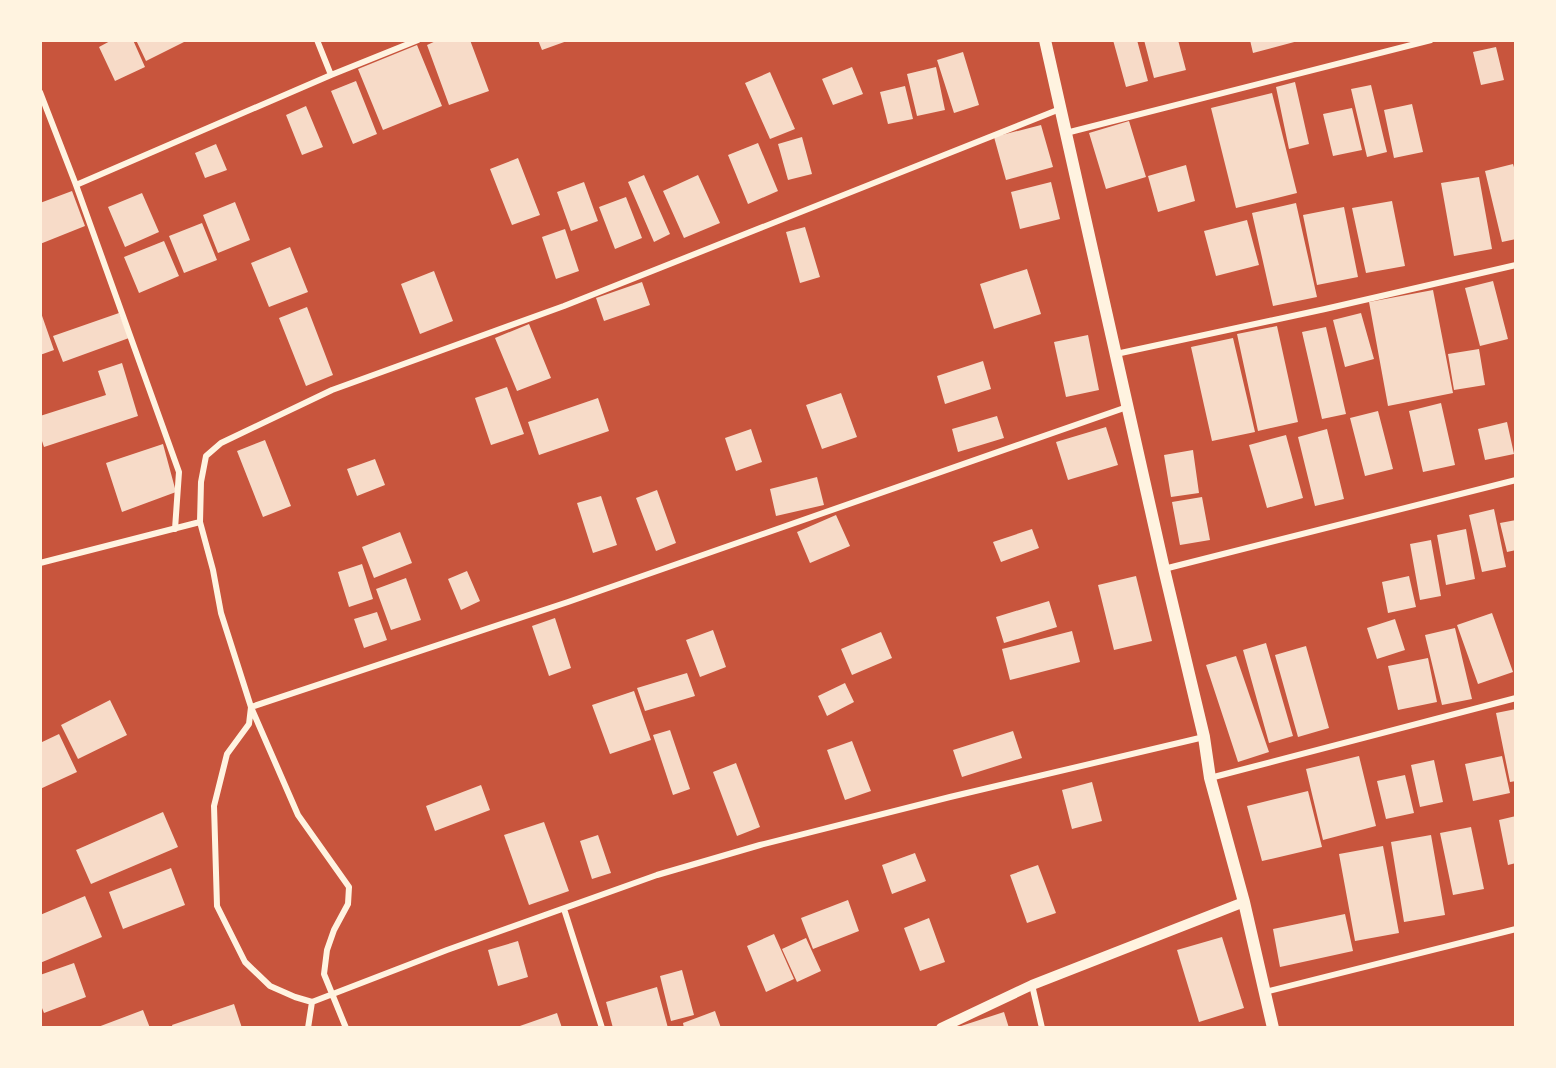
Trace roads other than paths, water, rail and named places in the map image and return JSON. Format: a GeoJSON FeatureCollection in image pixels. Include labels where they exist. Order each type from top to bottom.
{"type":"FeatureCollection","features":[{"type":"Feature","properties":{"kind":"main road"},"geometry":{"type":"LineString","coordinates":[[1045,40],[1204,737],[1210,778],[1244,902],[1273,1028]]}},
{"type":"Feature","properties":{"kind":"street"},"geometry":{"type":"LineString","coordinates":[[317,40],[331,75]]}},
{"type":"Feature","properties":{"kind":"street"},"geometry":{"type":"LineString","coordinates":[[76,185],[418,40]]}},
{"type":"Feature","properties":{"kind":"street"},"geometry":{"type":"LineString","coordinates":[[1066,133],[1431,40]]}},
{"type":"Feature","properties":{"kind":"street"},"geometry":{"type":"LineString","coordinates":[[40,92],[76,185],[179,472],[175,529]]}},
{"type":"Feature","properties":{"kind":"street"},"geometry":{"type":"LineString","coordinates":[[346,1028],[324,974],[327,950],[334,930],[348,904],[349,887],[298,815],[251,707],[221,612],[200,522],[201,482],[206,456],[221,443],[332,390],[564,306],[1061,109]]}},
{"type":"Feature","properties":{"kind":"street"},"geometry":{"type":"LineString","coordinates":[[1116,354],[1515,265]]}},
{"type":"Feature","properties":{"kind":"street"},"geometry":{"type":"LineString","coordinates":[[251,707],[568,602],[1127,406]]}},
{"type":"Feature","properties":{"kind":"street"},"geometry":{"type":"LineString","coordinates":[[1164,569],[1515,480]]}},
{"type":"Feature","properties":{"kind":"street"},"geometry":{"type":"LineString","coordinates":[[40,563],[200,522]]}},
{"type":"Feature","properties":{"kind":"street"},"geometry":{"type":"LineString","coordinates":[[1210,778],[1515,698]]}},
{"type":"Feature","properties":{"kind":"street"},"geometry":{"type":"LineString","coordinates":[[251,707],[249,724],[228,754],[214,806],[217,906],[245,962],[270,986],[312,1002],[447,950],[657,875],[760,845],[950,797],[1204,737]]}},
{"type":"Feature","properties":{"kind":"street"},"geometry":{"type":"LineString","coordinates":[[941,1028],[1032,985],[1244,902]]}},
{"type":"Feature","properties":{"kind":"street"},"geometry":{"type":"LineString","coordinates":[[564,909],[602,1028]]}},
{"type":"Feature","properties":{"kind":"street"},"geometry":{"type":"LineString","coordinates":[[1264,992],[1515,928]]}},
{"type":"Feature","properties":{"kind":"street"},"geometry":{"type":"LineString","coordinates":[[1032,985],[1042,1028]]}},
{"type":"Feature","properties":{"kind":"street"},"geometry":{"type":"LineString","coordinates":[[308,1028],[312,1002]]}}]}
